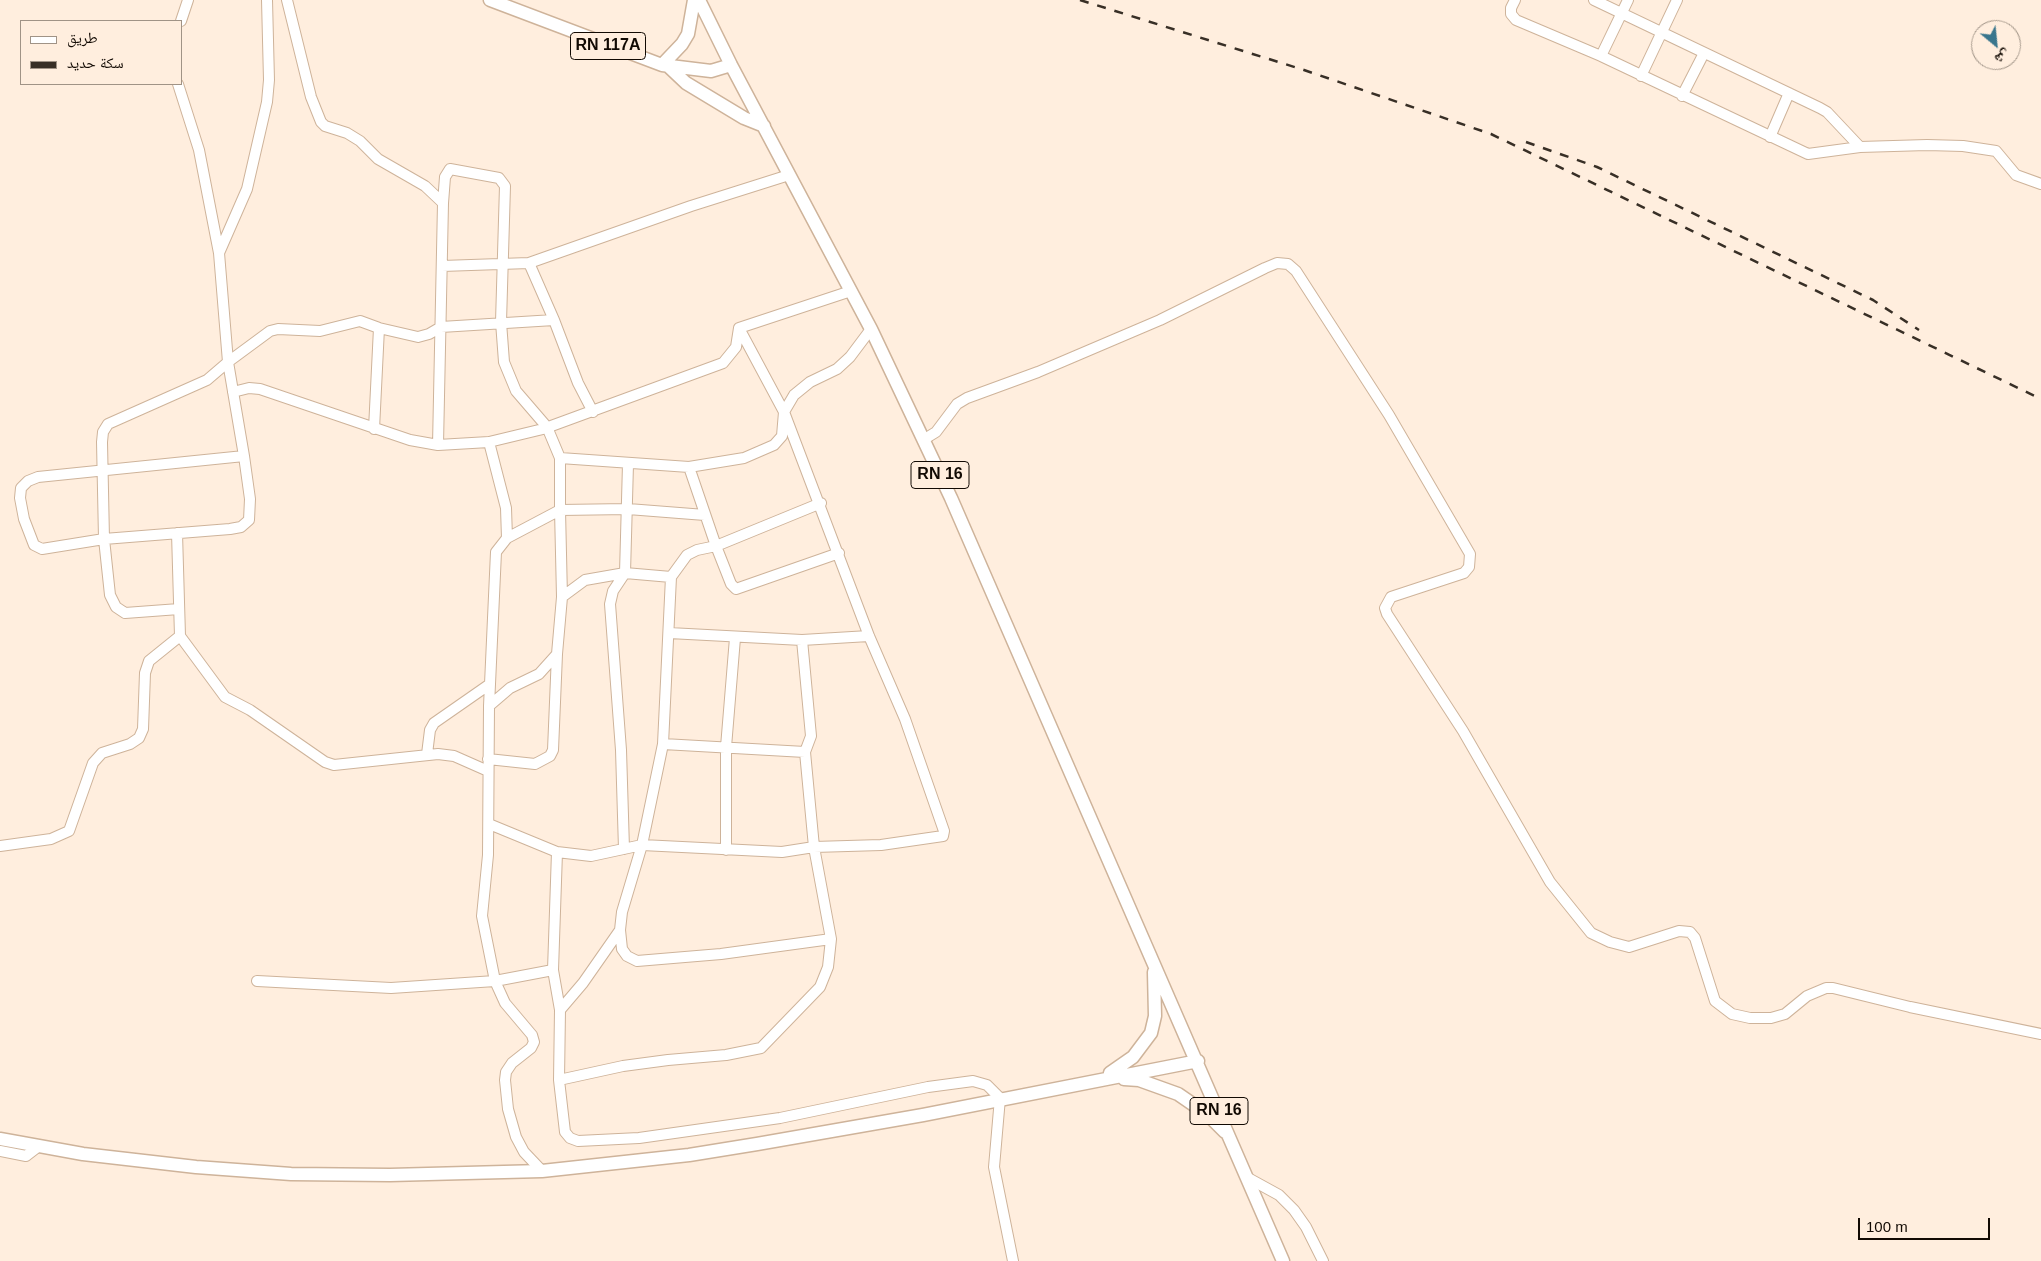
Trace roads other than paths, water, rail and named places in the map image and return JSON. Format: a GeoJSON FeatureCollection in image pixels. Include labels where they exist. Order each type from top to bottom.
{"type":"FeatureCollection","features":[{"type":"Feature","properties":{"kind":"main road","name":"RN 117A"},"geometry":{"type":"LineString","coordinates":[[490,0],[665,66],[711,71],[731,65]]}},
{"type":"Feature","properties":{"kind":"main road"},"geometry":{"type":"LineString","coordinates":[[694,0],[688,34],[665,66],[686,83],[744,118],[764,126]]}},
{"type":"Feature","properties":{"kind":"main road","name":"RN 16"},"geometry":{"type":"LineString","coordinates":[[700,0],[731,65],[871,329],[923,440],[1198,1061],[1284,1261]]}},
{"type":"Feature","properties":{"kind":"main road"},"geometry":{"type":"LineString","coordinates":[[1104,1078],[1133,1057],[1151,1032],[1155,1016],[1156,998],[1154,962]]}},
{"type":"Feature","properties":{"kind":"main road"},"geometry":{"type":"LineString","coordinates":[[0,1139],[83,1154],[187,1166],[291,1174],[390,1175],[542,1171],[690,1155],[923,1115],[1000,1098],[1198,1061]]}},
{"type":"Feature","properties":{"kind":"main road"},"geometry":{"type":"LineString","coordinates":[[1104,1078],[1139,1080],[1178,1094],[1206,1114],[1230,1137]]}},
{"type":"Feature","properties":{"kind":"street"},"geometry":{"type":"LineString","coordinates":[[181,20],[188,0]]}},
{"type":"Feature","properties":{"kind":"street"},"geometry":{"type":"LineString","coordinates":[[219,253],[247,189],[267,102],[269,80],[266,0]]}},
{"type":"Feature","properties":{"kind":"street"},"geometry":{"type":"LineString","coordinates":[[287,0],[311,97],[323,124],[360,141],[380,160],[425,186],[443,203]]}},
{"type":"Feature","properties":{"kind":"street"},"geometry":{"type":"LineString","coordinates":[[1514,0],[1511,14],[1516,20],[1601,56],[1808,154],[1860,147],[1963,146],[1996,152],[2016,175],[2041,184]]}},
{"type":"Feature","properties":{"kind":"street"},"geometry":{"type":"LineString","coordinates":[[1594,0],[1827,112],[1860,147]]}},
{"type":"Feature","properties":{"kind":"street"},"geometry":{"type":"LineString","coordinates":[[1601,56],[1628,0]]}},
{"type":"Feature","properties":{"kind":"street"},"geometry":{"type":"LineString","coordinates":[[1641,76],[1660,32],[1677,0]]}},
{"type":"Feature","properties":{"kind":"street"},"geometry":{"type":"LineString","coordinates":[[1682,96],[1704,53]]}},
{"type":"Feature","properties":{"kind":"street"},"geometry":{"type":"LineString","coordinates":[[178,85],[199,150],[219,253],[228,362],[244,456],[250,499],[250,515],[247,523],[241,527],[230,529],[104,539],[39,549],[34,545],[29,533],[20,498],[21,488],[32,478],[244,456]]}},
{"type":"Feature","properties":{"kind":"street"},"geometry":{"type":"LineString","coordinates":[[1770,137],[1789,93]]}},
{"type":"Feature","properties":{"kind":"street"},"geometry":{"type":"LineString","coordinates":[[438,445],[443,203],[446,177],[450,169],[494,177],[501,180],[506,189],[502,264],[502,351],[507,371],[516,391],[547,427],[560,458],[562,597],[557,654],[553,750],[550,756],[535,764],[488,759]]}},
{"type":"Feature","properties":{"kind":"street"},"geometry":{"type":"LineString","coordinates":[[442,266],[529,263],[691,206],[789,175]]}},
{"type":"Feature","properties":{"kind":"street"},"geometry":{"type":"LineString","coordinates":[[529,263],[554,320],[578,383],[593,412]]}},
{"type":"Feature","properties":{"kind":"street"},"geometry":{"type":"LineString","coordinates":[[923,440],[936,432],[957,404],[968,398],[1038,372],[1160,320],[1265,268],[1277,264],[1288,264],[1296,271],[1362,377],[1389,415],[1470,554],[1469,568],[1464,573],[1391,597],[1385,608],[1387,614],[1463,731],[1550,882],[1591,934],[1629,947],[1679,931],[1690,932],[1695,938],[1715,1001],[1732,1014],[1741,1016],[1771,1018],[1785,1014],[1807,996],[1826,988],[1833,988],[1910,1008],[2041,1034]]}},
{"type":"Feature","properties":{"kind":"street"},"geometry":{"type":"LineString","coordinates":[[739,328],[851,291]]}},
{"type":"Feature","properties":{"kind":"street"},"geometry":{"type":"LineString","coordinates":[[179,609],[130,614],[121,612],[113,602],[107,587],[104,539],[103,432],[108,424],[202,383],[270,331],[278,329],[320,331],[360,321],[379,328],[418,337],[429,334],[441,326],[554,320]]}},
{"type":"Feature","properties":{"kind":"street"},"geometry":{"type":"LineString","coordinates":[[374,429],[379,328]]}},
{"type":"Feature","properties":{"kind":"street"},"geometry":{"type":"LineString","coordinates":[[489,824],[557,852],[591,856],[642,845],[782,852],[814,847],[881,845],[943,836],[944,831],[905,719],[870,636],[821,503],[784,412],[739,328]]}},
{"type":"Feature","properties":{"kind":"street"},"geometry":{"type":"LineString","coordinates":[[233,392],[249,388],[260,389],[410,440],[438,445],[489,442],[547,427],[593,412],[723,364],[736,347],[739,328]]}},
{"type":"Feature","properties":{"kind":"street"},"geometry":{"type":"LineString","coordinates":[[560,458],[689,467],[744,458],[774,445],[782,436],[784,412],[794,395],[810,382],[837,369],[850,357],[871,329]]}},
{"type":"Feature","properties":{"kind":"street"},"geometry":{"type":"LineString","coordinates":[[489,442],[506,508],[507,538]]}},
{"type":"Feature","properties":{"kind":"street"},"geometry":{"type":"LineString","coordinates":[[624,849],[622,750],[610,604],[613,591],[625,573],[628,464]]}},
{"type":"Feature","properties":{"kind":"street"},"geometry":{"type":"LineString","coordinates":[[689,467],[716,546],[731,584],[736,588],[839,553]]}},
{"type":"Feature","properties":{"kind":"street"},"geometry":{"type":"LineString","coordinates":[[821,503],[716,546],[697,550],[687,555],[671,577],[663,744],[642,845],[622,912],[620,930],[622,949],[627,956],[638,961],[721,954],[831,939]]}},
{"type":"Feature","properties":{"kind":"street"},"geometry":{"type":"LineString","coordinates":[[542,1171],[524,1152],[516,1136],[508,1109],[505,1080],[506,1072],[512,1063],[531,1048],[534,1042],[532,1035],[505,1003],[495,981],[482,916],[489,824],[489,706],[496,552],[507,538],[560,510],[628,509],[705,515]]}},
{"type":"Feature","properties":{"kind":"street"},"geometry":{"type":"LineString","coordinates":[[177,533],[180,636],[225,697],[250,710],[325,762],[334,765],[427,754],[454,756],[488,771]]}},
{"type":"Feature","properties":{"kind":"street"},"geometry":{"type":"LineString","coordinates":[[562,597],[585,580],[625,573],[671,577]]}},
{"type":"Feature","properties":{"kind":"street"},"geometry":{"type":"LineString","coordinates":[[669,633],[735,638],[802,640],[870,636]]}},
{"type":"Feature","properties":{"kind":"street"},"geometry":{"type":"LineString","coordinates":[[0,846],[51,839],[69,831],[93,763],[102,753],[130,744],[139,738],[143,729],[145,673],[149,660],[180,636]]}},
{"type":"Feature","properties":{"kind":"street"},"geometry":{"type":"LineString","coordinates":[[726,850],[726,747],[735,638]]}},
{"type":"Feature","properties":{"kind":"street"},"geometry":{"type":"LineString","coordinates":[[559,1080],[623,1066],[668,1060],[726,1056],[761,1048],[820,987],[828,967],[831,939],[814,847],[805,752],[811,736],[802,640]]}},
{"type":"Feature","properties":{"kind":"street"},"geometry":{"type":"LineString","coordinates":[[489,706],[510,688],[539,674],[557,654]]}},
{"type":"Feature","properties":{"kind":"street"},"geometry":{"type":"LineString","coordinates":[[427,754],[430,730],[434,723],[490,684]]}},
{"type":"Feature","properties":{"kind":"street"},"geometry":{"type":"LineString","coordinates":[[663,744],[805,752]]}},
{"type":"Feature","properties":{"kind":"street"},"geometry":{"type":"LineString","coordinates":[[557,852],[554,970],[560,1010],[559,1080],[565,1132],[570,1138],[578,1141],[640,1138],[780,1118],[953,1082],[973,1081],[987,1085],[1000,1098],[994,1166],[1013,1261]]}},
{"type":"Feature","properties":{"kind":"street"},"geometry":{"type":"LineString","coordinates":[[560,1010],[620,930]]}},
{"type":"Feature","properties":{"kind":"street"},"geometry":{"type":"LineString","coordinates":[[257,981],[391,988],[495,981],[554,970]]}},
{"type":"Feature","properties":{"kind":"street"},"geometry":{"type":"LineString","coordinates":[[0,1150],[26,1156],[39,1146]]}},
{"type":"Feature","properties":{"kind":"street"},"geometry":{"type":"LineString","coordinates":[[1248,1178],[1279,1195],[1294,1210],[1306,1227],[1323,1261]]}},
{"type":"Feature","properties":{"kind":"railway"},"geometry":{"type":"LineString","coordinates":[[1080,0],[1304,70],[1491,134],[2041,399]]}},
{"type":"Feature","properties":{"kind":"railway"},"geometry":{"type":"LineString","coordinates":[[1526,142],[1597,167],[1873,300],[1919,330]]}}]}
